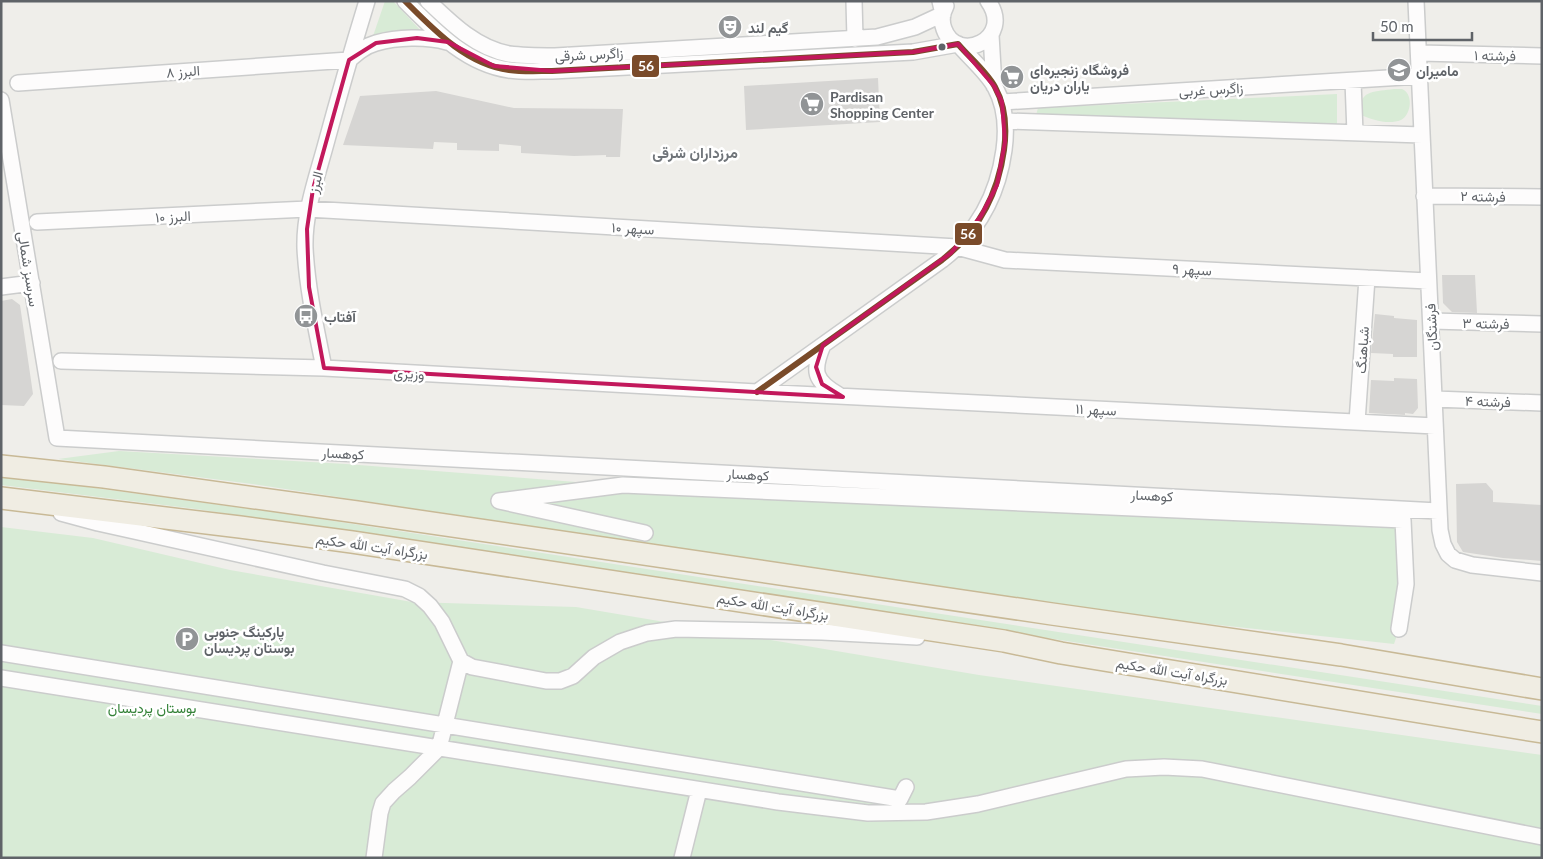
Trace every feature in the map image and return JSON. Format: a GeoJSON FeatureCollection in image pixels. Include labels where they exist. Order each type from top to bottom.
{"type":"FeatureCollection","features":[{"type":"Feature","properties":{"kind":"highway"},"geometry":{"type":"LineString","coordinates":[[1,466],[104,477],[357,512],[1341,655],[1542,689]]}},
{"type":"Feature","properties":{"kind":"highway","name":"بزرگراه آیت الله حکیم"},"geometry":{"type":"LineString","coordinates":[[2,498],[240,526],[1004,641],[1061,653],[1542,732]]}},
{"type":"Feature","properties":{"kind":"highway"},"geometry":{"type":"LineString","coordinates":[[1341,655],[1542,678]]}},
{"type":"Feature","properties":{"kind":"street","name":"البرز"},"geometry":{"type":"LineString","coordinates":[[324,368],[307,269],[305,246],[308,209],[367,1]]}},
{"type":"Feature","properties":{"kind":"street","name":"زاگرس شرقی"},"geometry":{"type":"LineString","coordinates":[[405,1],[448,42],[466,54],[509,70],[552,71],[913,52],[958,44],[964,46],[976,45],[991,35]]}},
{"type":"Feature","properties":{"kind":"street","name":"زاگرس شرقی"},"geometry":{"type":"LineString","coordinates":[[428,1],[462,32],[495,50],[515,54],[555,56],[877,37],[926,23],[944,6]]}},
{"type":"Feature","properties":{"kind":"street"},"geometry":{"type":"LineString","coordinates":[[854,1],[856,39]]}},
{"type":"Feature","properties":{"kind":"street"},"geometry":{"type":"LineString","coordinates":[[988,1],[993,8],[995,17],[995,26],[991,35],[994,86]]}},
{"type":"Feature","properties":{"kind":"street","name":"فرشتگان"},"geometry":{"type":"LineString","coordinates":[[1416,1],[1435,399],[1438,511],[1443,544],[1448,554],[1455,560],[1472,565],[1542,573]]}},
{"type":"Feature","properties":{"kind":"street"},"geometry":{"type":"LineString","coordinates":[[757,392],[942,260],[957,247],[981,216],[990,200],[997,185],[1002,162],[1006,121],[1002,102],[994,86],[958,44],[950,39],[945,32],[942,23],[944,6]]}},
{"type":"Feature","properties":{"kind":"street"},"geometry":{"type":"LineString","coordinates":[[905,30],[921,32],[924,36],[923,46],[913,52]]}},
{"type":"Feature","properties":{"kind":"street"},"geometry":{"type":"LineString","coordinates":[[349,60],[364,48],[376,43],[417,38],[433,38],[448,42]]}},
{"type":"Feature","properties":{"kind":"street","name":"فرشته ۱"},"geometry":{"type":"LineString","coordinates":[[1419,53],[1542,56]]}},
{"type":"Feature","properties":{"kind":"street","name":"البرز ۸"},"geometry":{"type":"LineString","coordinates":[[18,83],[349,60]]}},
{"type":"Feature","properties":{"kind":"street","name":"زاگرس غربی"},"geometry":{"type":"LineString","coordinates":[[1002,102],[1420,76]]}},
{"type":"Feature","properties":{"kind":"street"},"geometry":{"type":"LineString","coordinates":[[1353,81],[1355,133]]}},
{"type":"Feature","properties":{"kind":"street","name":"سرسبز شمالی"},"geometry":{"type":"LineString","coordinates":[[1,100],[5,149],[32,283],[57,438]]}},
{"type":"Feature","properties":{"kind":"street"},"geometry":{"type":"LineString","coordinates":[[1006,121],[1422,135]]}},
{"type":"Feature","properties":{"kind":"street","name":"فرشته ۲"},"geometry":{"type":"LineString","coordinates":[[1424,196],[1542,197]]}},
{"type":"Feature","properties":{"kind":"street","name":"البرز ۱۰"},"geometry":{"type":"LineString","coordinates":[[37,222],[308,209]]}},
{"type":"Feature","properties":{"kind":"street","name":"سپهر ۱۰"},"geometry":{"type":"LineString","coordinates":[[308,209],[957,247]]}},
{"type":"Feature","properties":{"kind":"street","name":"سپهر ۹"},"geometry":{"type":"LineString","coordinates":[[957,247],[1005,260],[1428,281]]}},
{"type":"Feature","properties":{"kind":"street","name":"شباهنگ"},"geometry":{"type":"LineString","coordinates":[[1357,422],[1367,278]]}},
{"type":"Feature","properties":{"kind":"street"},"geometry":{"type":"LineString","coordinates":[[1,287],[32,283]]}},
{"type":"Feature","properties":{"kind":"street","name":"فرشته ۳"},"geometry":{"type":"LineString","coordinates":[[1431,321],[1542,324]]}},
{"type":"Feature","properties":{"kind":"street"},"geometry":{"type":"LineString","coordinates":[[822,345],[816,367],[818,377],[828,389],[843,397]]}},
{"type":"Feature","properties":{"kind":"street","name":"وزیری"},"geometry":{"type":"LineString","coordinates":[[61,361],[324,368],[757,392]]}},
{"type":"Feature","properties":{"kind":"street","name":"سپهر ۱۱"},"geometry":{"type":"LineString","coordinates":[[757,392],[1435,426]]}},
{"type":"Feature","properties":{"kind":"street","name":"فرشته ۴"},"geometry":{"type":"LineString","coordinates":[[1435,399],[1542,402]]}},
{"type":"Feature","properties":{"kind":"street","name":"کوهسار"},"geometry":{"type":"LineString","coordinates":[[57,438],[1438,511]]}},
{"type":"Feature","properties":{"kind":"street"},"geometry":{"type":"LineString","coordinates":[[645,533],[499,501],[623,485],[1403,520],[1406,584],[1399,630]]}},
{"type":"Feature","properties":{"kind":"street"},"geometry":{"type":"LineString","coordinates":[[2,498],[98,523],[405,589],[420,596],[437,615],[446,628],[461,661],[472,667],[552,682],[573,676],[594,657],[620,642],[647,633],[676,629],[822,632],[1004,641]]}},
{"type":"Feature","properties":{"kind":"street"},"geometry":{"type":"LineString","coordinates":[[1,653],[900,799],[906,787]]}},
{"type":"Feature","properties":{"kind":"street"},"geometry":{"type":"LineString","coordinates":[[374,858],[380,813],[384,803],[439,748],[461,661]]}},
{"type":"Feature","properties":{"kind":"street"},"geometry":{"type":"LineString","coordinates":[[1,678],[700,790],[868,813],[926,812],[978,804],[1126,769],[1164,767],[1202,769],[1542,837]]}},
{"type":"Feature","properties":{"kind":"street"},"geometry":{"type":"LineString","coordinates":[[682,858],[700,790]]}},
{"type":"Feature","properties":{"kind":"highlighted area"},"geometry":{"type":"Polygon","coordinates":[[[417,38],[448,42],[494,66],[552,71],[913,52],[958,44],[994,86],[1002,102],[1005,142],[997,185],[981,216],[951,253],[823,345],[816,367],[822,384],[843,397],[324,368],[309,287],[307,229],[313,189],[349,60],[376,43],[417,38]]]}},
{"type":"Feature","properties":{"kind":"green space"},"geometry":{"type":"Polygon","coordinates":[[[385,1],[393,1],[421,31],[396,30],[372,39],[385,1]]]}},
{"type":"Feature","properties":{"kind":"green space"},"geometry":{"type":"Polygon","coordinates":[[[1402,89],[1410,100],[1407,114],[1401,120],[1386,122],[1361,115],[1362,100],[1365,96],[1369,93],[1402,89]]]}},
{"type":"Feature","properties":{"kind":"green space"},"geometry":{"type":"Polygon","coordinates":[[[1337,94],[1337,126],[1036,115],[1038,108],[1337,94]]]}},
{"type":"Feature","properties":{"kind":"green space"},"geometry":{"type":"Polygon","coordinates":[[[119,451],[346,464],[602,484],[1405,509],[1399,629],[1394,644],[1089,611],[259,485],[58,459],[119,451]]]}},
{"type":"Feature","properties":{"kind":"green space"},"geometry":{"type":"Polygon","coordinates":[[[1,477],[281,513],[1542,706],[1542,714],[196,509],[1,485],[1,477]]]}},
{"type":"Feature","properties":{"kind":"green space","name":"بوستان پردیسان"},"geometry":{"type":"Polygon","coordinates":[[[1,527],[93,538],[230,570],[412,602],[576,607],[979,675],[1542,755],[1542,858],[1,858],[1,527]]]}},
{"type":"Feature","properties":{"kind":"building","name":"Pardisan Shopping Center"},"geometry":{"type":"Polygon","coordinates":[[[878,78],[880,122],[746,130],[744,86],[878,78]]]}},
{"type":"Feature","properties":{"kind":"building"},"geometry":{"type":"Polygon","coordinates":[[[436,91],[514,108],[623,109],[620,157],[521,153],[521,146],[499,144],[499,151],[457,150],[457,143],[434,142],[433,149],[343,145],[360,96],[436,91]]]}},
{"type":"Feature","properties":{"kind":"building"},"geometry":{"type":"Polygon","coordinates":[[[1442,275],[1475,275],[1477,313],[1452,312],[1443,303],[1442,275]]]}},
{"type":"Feature","properties":{"kind":"building"},"geometry":{"type":"Polygon","coordinates":[[[12,299],[20,305],[33,394],[24,406],[1,405],[1,301],[12,299]]]}},
{"type":"Feature","properties":{"kind":"building"},"geometry":{"type":"Polygon","coordinates":[[[1375,314],[1417,320],[1417,357],[1393,357],[1393,354],[1371,353],[1375,314]]]}},
{"type":"Feature","properties":{"kind":"building"},"geometry":{"type":"Polygon","coordinates":[[[1394,378],[1417,379],[1418,408],[1413,414],[1405,413],[1405,415],[1369,413],[1371,380],[1394,381],[1394,378]]]}},
{"type":"Feature","properties":{"kind":"building"},"geometry":{"type":"Polygon","coordinates":[[[1486,483],[1493,491],[1493,502],[1542,505],[1542,561],[1463,552],[1457,542],[1456,484],[1486,483]]]}},
{"type":"Feature","properties":{"kind":"transit line","name":"56"},"geometry":{"type":"LineString","coordinates":[[405,1],[439,34],[465,53],[493,67],[509,70],[552,71],[913,52],[958,44],[983,70],[992,81],[999,95],[1005,118],[1005,134],[1004,150],[997,182],[976,224],[955,249],[942,260],[757,392]]}},
{"type":"Feature","properties":{"kind":"place","name":"گیم لند"},"geometry":{"type":"Point","coordinates":[730,27]}},
{"type":"Feature","properties":{"kind":"place","name":"مامیران"},"geometry":{"type":"Point","coordinates":[1399,70]}},
{"type":"Feature","properties":{"kind":"place","name":"فروشگاه زنجیره‌ای یاران دریان"},"geometry":{"type":"Point","coordinates":[1012,77]}},
{"type":"Feature","properties":{"kind":"place","name":"Pardisan Shopping Center"},"geometry":{"type":"Point","coordinates":[812,104]}},
{"type":"Feature","properties":{"kind":"place","name":"آفتاب"},"geometry":{"type":"Point","coordinates":[306,316]}},
{"type":"Feature","properties":{"kind":"place","name":"پارکینگ جنوبی بوستان پردیسان"},"geometry":{"type":"Point","coordinates":[187,639]}},
{"type":"Feature","properties":{"kind":"district","name":"مرزداران شرقی"},"geometry":{"type":"Point","coordinates":[695,152]}}]}
